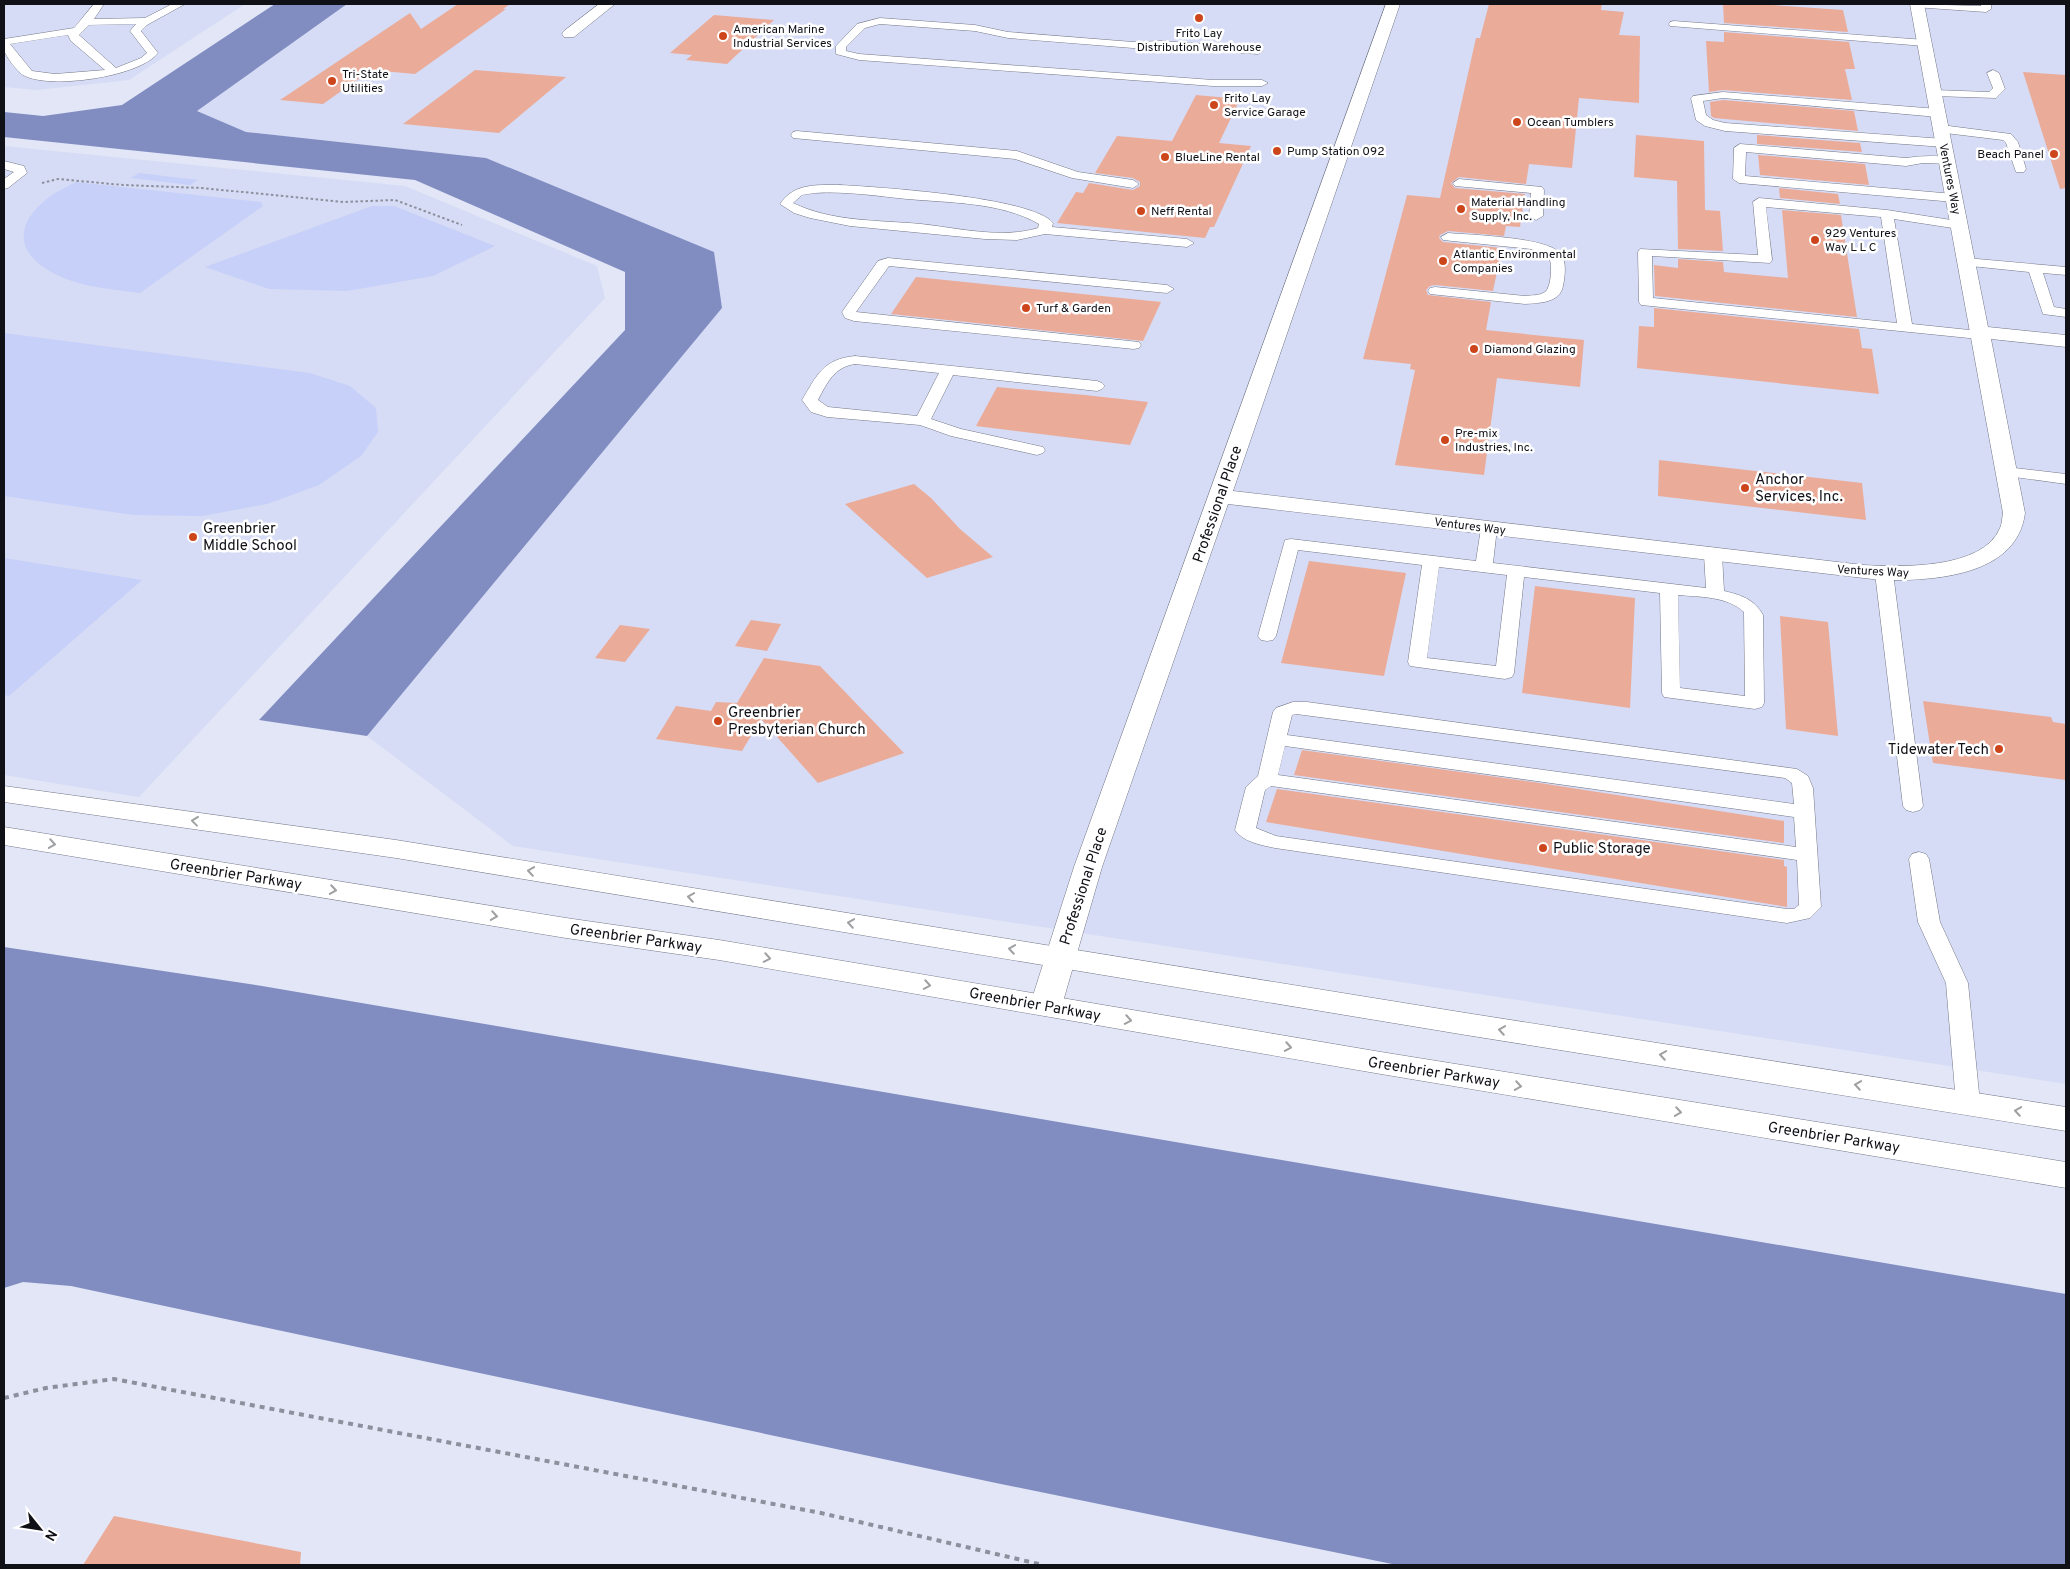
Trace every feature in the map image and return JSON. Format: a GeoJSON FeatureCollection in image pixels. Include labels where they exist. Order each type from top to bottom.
{"type":"FeatureCollection","features":[{"type":"Feature","properties":{"kind":"street"},"geometry":{"type":"LineString","coordinates":[[569,34],[608,4]]}},
{"type":"Feature","properties":{"kind":"street","name":"Professional Place"},"geometry":{"type":"LineString","coordinates":[[1046,1005],[1088,867],[1393,4]]}},
{"type":"Feature","properties":{"kind":"street","name":"Ventures Way"},"geometry":{"type":"LineString","coordinates":[[1219,496],[1884,574],[1933,572],[1986,556],[2000,546],[2011,530],[2014,513],[1916,4]]}},
{"type":"Feature","properties":{"kind":"street"},"geometry":{"type":"LineString","coordinates":[[1979,333],[2066,341]]}},
{"type":"Feature","properties":{"kind":"street"},"geometry":{"type":"LineString","coordinates":[[4,794],[386,848],[1466,1024],[2066,1119]]}},
{"type":"Feature","properties":{"kind":"street","name":"Greenbrier Parkway"},"geometry":{"type":"LineString","coordinates":[[4,836],[566,928],[719,950],[1390,1065],[2066,1175]]}},
{"type":"Feature","properties":{"kind":"lane"},"geometry":{"type":"LineString","coordinates":[[99,4],[86,22],[75,31],[4,42],[27,72],[48,77],[69,77],[132,67],[150,59],[153,53],[135,31],[147,21],[180,4]]}},
{"type":"Feature","properties":{"kind":"lane"},"geometry":{"type":"LineString","coordinates":[[1916,4],[1986,8],[1986,4]]}},
{"type":"Feature","properties":{"kind":"lane"},"geometry":{"type":"LineString","coordinates":[[86,22],[147,21]]}},
{"type":"Feature","properties":{"kind":"lane"},"geometry":{"type":"LineString","coordinates":[[1258,51],[1162,44],[1112,47],[1008,35],[975,28],[880,21],[861,26],[841,46],[840,52],[859,57],[1098,71],[1260,86]]}},
{"type":"Feature","properties":{"kind":"lane"},"geometry":{"type":"LineString","coordinates":[[1674,24],[1925,43]]}},
{"type":"Feature","properties":{"kind":"lane"},"geometry":{"type":"LineString","coordinates":[[75,31],[73,34],[75,39],[113,71]]}},
{"type":"Feature","properties":{"kind":"lane"},"geometry":{"type":"LineString","coordinates":[[1994,73],[2000,89],[1992,96],[1941,128],[1902,140],[1725,127],[1709,123],[1700,117],[1697,98],[1722,95],[1896,110],[1941,128],[2007,137],[2012,142],[2020,169]]}},
{"type":"Feature","properties":{"kind":"lane"},"geometry":{"type":"LineString","coordinates":[[1896,110],[1902,140]]}},
{"type":"Feature","properties":{"kind":"lane"},"geometry":{"type":"LineString","coordinates":[[1941,128],[1923,159],[1906,162],[1740,148],[1739,179],[1954,198]]}},
{"type":"Feature","properties":{"kind":"lane"},"geometry":{"type":"LineString","coordinates":[[797,135],[1017,155],[1076,175],[1133,184]]}},
{"type":"Feature","properties":{"kind":"lane"},"geometry":{"type":"LineString","coordinates":[[4,165],[20,169],[21,173],[4,185]]}},
{"type":"Feature","properties":{"kind":"lane"},"geometry":{"type":"LineString","coordinates":[[1459,183],[1538,190],[1536,216]]}},
{"type":"Feature","properties":{"kind":"lane"},"geometry":{"type":"LineString","coordinates":[[1044,230],[1046,223],[1039,217],[1002,207],[940,199],[849,190],[818,190],[801,191],[791,196],[786,204],[796,211],[830,218],[979,234],[1029,235],[1044,230],[1186,243]]}},
{"type":"Feature","properties":{"kind":"lane"},"geometry":{"type":"LineString","coordinates":[[1959,225],[1887,214],[1759,202],[1765,260],[1645,252],[1646,302],[1905,328],[1979,333]]}},
{"type":"Feature","properties":{"kind":"lane"},"geometry":{"type":"LineString","coordinates":[[1887,214],[1905,328]]}},
{"type":"Feature","properties":{"kind":"lane"},"geometry":{"type":"LineString","coordinates":[[1435,291],[1524,300],[1546,297],[1551,295],[1556,288],[1558,262],[1555,255],[1547,249],[1532,245],[1448,237]]}},
{"type":"Feature","properties":{"kind":"lane"},"geometry":{"type":"LineString","coordinates":[[1134,345],[854,317],[849,312],[883,264],[888,262],[1167,289]]}},
{"type":"Feature","properties":{"kind":"lane"},"geometry":{"type":"LineString","coordinates":[[1966,262],[2066,271]]}},
{"type":"Feature","properties":{"kind":"lane"},"geometry":{"type":"LineString","coordinates":[[2035,268],[2048,311],[2066,313]]}},
{"type":"Feature","properties":{"kind":"lane"},"geometry":{"type":"LineString","coordinates":[[1037,450],[957,433],[922,421],[827,412],[811,405],[810,400],[834,364],[855,360],[1097,386]]}},
{"type":"Feature","properties":{"kind":"lane"},"geometry":{"type":"LineString","coordinates":[[922,421],[948,370]]}},
{"type":"Feature","properties":{"kind":"lane"},"geometry":{"type":"LineString","coordinates":[[2006,472],[2066,479]]}},
{"type":"Feature","properties":{"kind":"lane"},"geometry":{"type":"LineString","coordinates":[[1484,567],[1489,528]]}},
{"type":"Feature","properties":{"kind":"lane"},"geometry":{"type":"LineString","coordinates":[[1267,636],[1291,544],[1716,594],[1734,599],[1752,609],[1754,615],[1755,703],[1671,693],[1669,589]]}},
{"type":"Feature","properties":{"kind":"lane"},"geometry":{"type":"LineString","coordinates":[[1713,555],[1716,594]]}},
{"type":"Feature","properties":{"kind":"lane"},"geometry":{"type":"LineString","coordinates":[[1431,560],[1417,662],[1505,673],[1516,570]]}},
{"type":"Feature","properties":{"kind":"lane"},"geometry":{"type":"LineString","coordinates":[[1884,574],[1913,806]]}},
{"type":"Feature","properties":{"kind":"lane"},"geometry":{"type":"LineString","coordinates":[[1293,708],[1307,708],[1768,769],[1798,777],[1802,782],[1805,812],[1810,907],[1806,913],[1787,916],[1275,842],[1257,837],[1245,830],[1256,787],[1267,779],[1276,739],[1283,712],[1293,708]]}},
{"type":"Feature","properties":{"kind":"lane"},"geometry":{"type":"LineString","coordinates":[[1276,739],[1805,812]]}},
{"type":"Feature","properties":{"kind":"lane"},"geometry":{"type":"LineString","coordinates":[[1267,779],[1808,855]]}},
{"type":"Feature","properties":{"kind":"lane"},"geometry":{"type":"LineString","coordinates":[[1919,859],[1929,922],[1957,983],[1968,1103]]}},
{"type":"Feature","properties":{"kind":"path"},"geometry":{"type":"LineString","coordinates":[[38,185],[52,180],[76,179],[123,185],[202,188],[287,198],[343,202],[395,200],[462,225]]}},
{"type":"Feature","properties":{"kind":"path"},"geometry":{"type":"LineString","coordinates":[[4,1398],[46,1388],[114,1379],[822,1513],[1043,1565]]}},
{"type":"Feature","properties":{"kind":"shaded area"},"geometry":{"type":"Polygon","coordinates":[[[4,4],[245,4],[129,80],[36,90],[4,87],[4,4]]]}},
{"type":"Feature","properties":{"kind":"shaded area"},"geometry":{"type":"Polygon","coordinates":[[[275,4],[347,4],[197,111],[246,132],[486,158],[714,252],[722,308],[367,736],[259,720],[625,330],[625,272],[415,180],[4,137],[4,112],[43,116],[122,105],[275,4]]]}},
{"type":"Feature","properties":{"kind":"shaded area"},"geometry":{"type":"Polygon","coordinates":[[[347,4],[2066,4],[2066,1084],[513,846],[367,736],[722,308],[486,158],[246,132],[197,111],[347,4]]]}},
{"type":"Feature","properties":{"kind":"shaded area","name":"Greenbrier Middle School"},"geometry":{"type":"Polygon","coordinates":[[[4,146],[405,186],[597,266],[605,298],[139,797],[4,775],[4,146]]]}},
{"type":"Feature","properties":{"kind":"shaded area"},"geometry":{"type":"Polygon","coordinates":[[[139,173],[198,180],[190,185],[131,178],[139,173]]]}},
{"type":"Feature","properties":{"kind":"shaded area"},"geometry":{"type":"Polygon","coordinates":[[[76,182],[261,202],[263,206],[140,293],[114,290],[72,281],[56,274],[42,266],[32,257],[26,246],[24,235],[27,223],[35,210],[49,197],[76,182]]]}},
{"type":"Feature","properties":{"kind":"shaded area"},"geometry":{"type":"Polygon","coordinates":[[[372,206],[394,206],[495,246],[433,276],[347,291],[269,289],[205,267],[372,206]]]}},
{"type":"Feature","properties":{"kind":"shaded area"},"geometry":{"type":"Polygon","coordinates":[[[4,333],[310,373],[350,386],[376,408],[378,432],[361,456],[319,485],[267,504],[202,516],[133,515],[4,496],[4,333]]]}},
{"type":"Feature","properties":{"kind":"shaded area"},"geometry":{"type":"Polygon","coordinates":[[[4,558],[142,580],[9,696],[4,695],[4,558]]]}},
{"type":"Feature","properties":{"kind":"shaded area"},"geometry":{"type":"Polygon","coordinates":[[[4,947],[262,986],[2066,1294],[2066,1565],[1397,1565],[996,1483],[71,1286],[23,1282],[4,1288],[4,947]]]}},
{"type":"Feature","properties":{"kind":"building"},"geometry":{"type":"Polygon","coordinates":[[[458,4],[510,4],[503,9],[506,9],[415,74],[371,70],[323,104],[280,100],[410,13],[421,29],[458,4]]]}},
{"type":"Feature","properties":{"kind":"building"},"geometry":{"type":"Polygon","coordinates":[[[1489,4],[1602,4],[1601,10],[1624,12],[1619,35],[1640,36],[1639,103],[1579,98],[1572,168],[1529,164],[1526,184],[1459,177],[1451,183],[1455,188],[1525,194],[1520,227],[1506,226],[1504,236],[1448,231],[1440,235],[1439,238],[1443,242],[1502,248],[1493,291],[1435,285],[1430,286],[1426,290],[1428,295],[1491,302],[1486,330],[1584,340],[1580,387],[1497,378],[1484,475],[1395,465],[1415,370],[1410,369],[1411,364],[1363,359],[1407,195],[1440,198],[1476,38],[1480,38],[1489,4]]]}},
{"type":"Feature","properties":{"kind":"building"},"geometry":{"type":"Polygon","coordinates":[[[1723,4],[1757,4],[1843,10],[1848,32],[1724,23],[1723,4]]]}},
{"type":"Feature","properties":{"kind":"building","name":"American Marine Industrial Services"},"geometry":{"type":"Polygon","coordinates":[[[714,15],[774,20],[727,64],[686,60],[692,55],[670,53],[714,15]]]}},
{"type":"Feature","properties":{"kind":"building"},"geometry":{"type":"Polygon","coordinates":[[[1724,32],[1849,42],[1855,69],[1845,69],[1852,100],[1723,90],[1709,92],[1706,41],[1724,42],[1724,32]]]}},
{"type":"Feature","properties":{"kind":"building"},"geometry":{"type":"Polygon","coordinates":[[[475,70],[566,77],[499,133],[403,124],[475,70]]]}},
{"type":"Feature","properties":{"kind":"building"},"geometry":{"type":"Polygon","coordinates":[[[2023,72],[2066,75],[2066,188],[2060,189],[2023,72]]]}},
{"type":"Feature","properties":{"kind":"building"},"geometry":{"type":"Polygon","coordinates":[[[1196,95],[1240,99],[1219,143],[1251,146],[1214,227],[1210,227],[1205,238],[1057,223],[1076,192],[1083,193],[1089,183],[1133,190],[1140,186],[1140,182],[1133,178],[1095,173],[1117,136],[1172,141],[1196,95]]]}},
{"type":"Feature","properties":{"kind":"building"},"geometry":{"type":"Polygon","coordinates":[[[1723,100],[1854,111],[1858,131],[1714,118],[1711,116],[1710,102],[1723,100]]]}},
{"type":"Feature","properties":{"kind":"building"},"geometry":{"type":"Polygon","coordinates":[[[1636,135],[1704,141],[1705,210],[1720,211],[1723,251],[1678,249],[1677,181],[1634,177],[1636,135]]]}},
{"type":"Feature","properties":{"kind":"building"},"geometry":{"type":"Polygon","coordinates":[[[1757,135],[1860,143],[1862,152],[1757,144],[1757,135]]]}},
{"type":"Feature","properties":{"kind":"building"},"geometry":{"type":"Polygon","coordinates":[[[1758,155],[1865,164],[1869,185],[1760,175],[1758,155]]]}},
{"type":"Feature","properties":{"kind":"building"},"geometry":{"type":"Polygon","coordinates":[[[1779,188],[1838,194],[1840,204],[1780,198],[1779,188]]]}},
{"type":"Feature","properties":{"kind":"building","name":"929 Ventures Way L L C"},"geometry":{"type":"Polygon","coordinates":[[[1782,210],[1841,215],[1857,317],[1655,296],[1654,265],[1678,268],[1678,259],[1723,262],[1724,272],[1788,278],[1782,210]]]}},
{"type":"Feature","properties":{"kind":"building","name":"Turf & Garden"},"geometry":{"type":"Polygon","coordinates":[[[916,277],[1161,302],[1143,341],[891,314],[916,277]]]}},
{"type":"Feature","properties":{"kind":"building"},"geometry":{"type":"Polygon","coordinates":[[[1654,308],[1859,329],[1862,348],[1872,349],[1879,394],[1637,368],[1639,326],[1654,327],[1654,308]]]}},
{"type":"Feature","properties":{"kind":"building"},"geometry":{"type":"Polygon","coordinates":[[[997,387],[1148,402],[1130,445],[976,426],[997,387]]]}},
{"type":"Feature","properties":{"kind":"building","name":"Anchor Services, Inc."},"geometry":{"type":"Polygon","coordinates":[[[1659,460],[1862,483],[1866,520],[1658,496],[1659,460]]]}},
{"type":"Feature","properties":{"kind":"building"},"geometry":{"type":"Polygon","coordinates":[[[914,484],[931,498],[960,529],[993,557],[927,578],[845,504],[914,484]]]}},
{"type":"Feature","properties":{"kind":"building"},"geometry":{"type":"Polygon","coordinates":[[[1309,561],[1406,573],[1384,676],[1281,663],[1309,561]]]}},
{"type":"Feature","properties":{"kind":"building"},"geometry":{"type":"Polygon","coordinates":[[[1535,586],[1635,598],[1630,708],[1522,693],[1535,586]]]}},
{"type":"Feature","properties":{"kind":"building"},"geometry":{"type":"Polygon","coordinates":[[[1780,616],[1828,622],[1838,736],[1786,729],[1780,616]]]}},
{"type":"Feature","properties":{"kind":"building"},"geometry":{"type":"Polygon","coordinates":[[[751,620],[781,624],[767,651],[735,646],[751,620]]]}},
{"type":"Feature","properties":{"kind":"building"},"geometry":{"type":"Polygon","coordinates":[[[620,625],[650,629],[625,662],[595,658],[620,625]]]}},
{"type":"Feature","properties":{"kind":"building","name":"Greenbrier Presbyterian Church"},"geometry":{"type":"Polygon","coordinates":[[[764,658],[820,666],[904,753],[818,783],[761,719],[742,751],[656,739],[676,706],[711,711],[716,702],[737,703],[764,658]]]}},
{"type":"Feature","properties":{"kind":"building","name":"Tidewater Tech"},"geometry":{"type":"Polygon","coordinates":[[[1923,701],[2051,717],[2053,722],[2066,724],[2066,780],[1933,763],[1923,701]]]}},
{"type":"Feature","properties":{"kind":"building"},"geometry":{"type":"Polygon","coordinates":[[[1302,750],[1540,783],[1784,821],[1784,843],[1294,775],[1302,750]]]}},
{"type":"Feature","properties":{"kind":"building"},"geometry":{"type":"Polygon","coordinates":[[[1277,789],[1784,860],[1784,866],[1787,867],[1787,907],[1266,822],[1277,789]]]}},
{"type":"Feature","properties":{"kind":"building"},"geometry":{"type":"Polygon","coordinates":[[[114,1516],[301,1552],[300,1565],[83,1565],[114,1516]]]}},
{"type":"Feature","properties":{"kind":"place","name":"Frito Lay Distribution Warehouse"},"geometry":{"type":"Point","coordinates":[1199,18]}},
{"type":"Feature","properties":{"kind":"place","name":"American Marine Industrial Services"},"geometry":{"type":"Point","coordinates":[723,36]}},
{"type":"Feature","properties":{"kind":"place","name":"Tri-State Utilities"},"geometry":{"type":"Point","coordinates":[332,81]}},
{"type":"Feature","properties":{"kind":"place","name":"Frito Lay Service Garage"},"geometry":{"type":"Point","coordinates":[1214,105]}},
{"type":"Feature","properties":{"kind":"place","name":"Ocean Tumblers"},"geometry":{"type":"Point","coordinates":[1517,122]}},
{"type":"Feature","properties":{"kind":"place","name":"Pump Station 092"},"geometry":{"type":"Point","coordinates":[1277,151]}},
{"type":"Feature","properties":{"kind":"place","name":"Beach Panel"},"geometry":{"type":"Point","coordinates":[2054,154]}},
{"type":"Feature","properties":{"kind":"place","name":"BlueLine Rental"},"geometry":{"type":"Point","coordinates":[1165,157]}},
{"type":"Feature","properties":{"kind":"place","name":"Material Handling Supply, Inc."},"geometry":{"type":"Point","coordinates":[1461,209]}},
{"type":"Feature","properties":{"kind":"place","name":"Neff Rental"},"geometry":{"type":"Point","coordinates":[1141,211]}},
{"type":"Feature","properties":{"kind":"place","name":"929 Ventures Way L L C"},"geometry":{"type":"Point","coordinates":[1815,240]}},
{"type":"Feature","properties":{"kind":"place","name":"Atlantic Environmental Companies"},"geometry":{"type":"Point","coordinates":[1443,261]}},
{"type":"Feature","properties":{"kind":"place","name":"Turf & Garden"},"geometry":{"type":"Point","coordinates":[1026,308]}},
{"type":"Feature","properties":{"kind":"place","name":"Diamond Glazing"},"geometry":{"type":"Point","coordinates":[1474,349]}},
{"type":"Feature","properties":{"kind":"place","name":"Pre-mix Industries, Inc."},"geometry":{"type":"Point","coordinates":[1445,440]}},
{"type":"Feature","properties":{"kind":"place","name":"Anchor Services, Inc."},"geometry":{"type":"Point","coordinates":[1745,488]}},
{"type":"Feature","properties":{"kind":"place","name":"Greenbrier Middle School"},"geometry":{"type":"Point","coordinates":[193,537]}},
{"type":"Feature","properties":{"kind":"place","name":"Greenbrier Presbyterian Church"},"geometry":{"type":"Point","coordinates":[718,721]}},
{"type":"Feature","properties":{"kind":"place","name":"Tidewater Tech"},"geometry":{"type":"Point","coordinates":[1999,749]}},
{"type":"Feature","properties":{"kind":"place","name":"Public Storage"},"geometry":{"type":"Point","coordinates":[1543,848]}}]}
